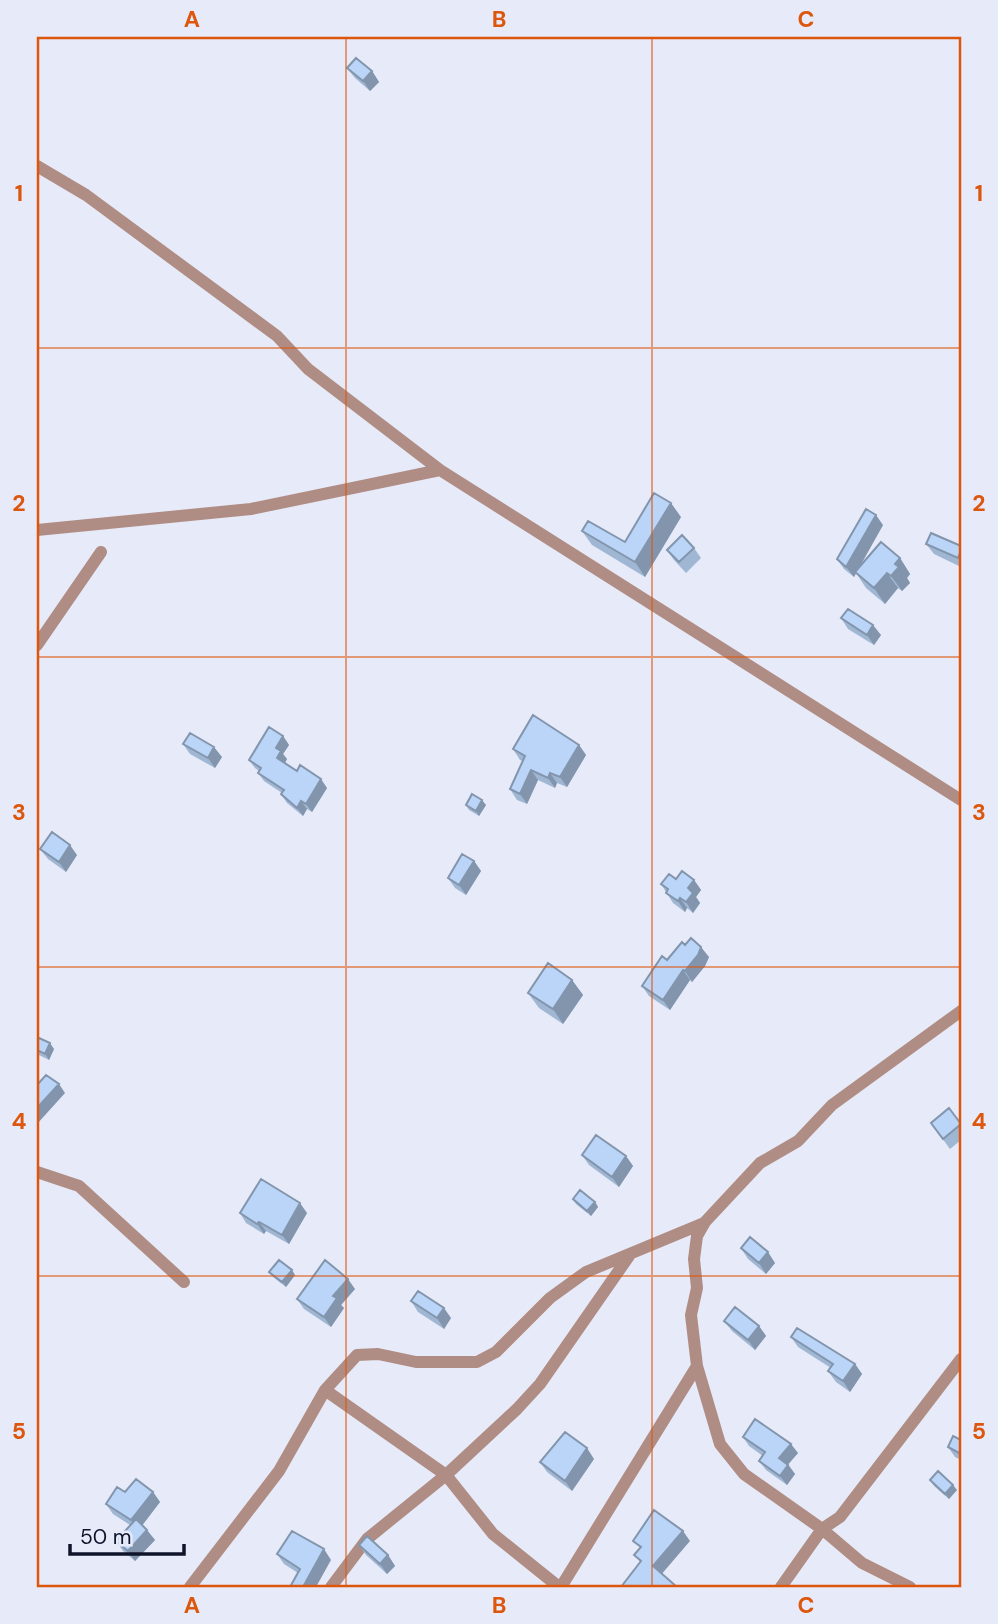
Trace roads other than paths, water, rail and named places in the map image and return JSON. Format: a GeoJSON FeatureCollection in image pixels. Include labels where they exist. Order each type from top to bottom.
{"type":"FeatureCollection","features":[{"type":"Feature","properties":{"kind":"street"},"geometry":{"type":"LineString","coordinates":[[37,166],[86,195],[277,335],[308,369],[440,470],[961,800]]}},
{"type":"Feature","properties":{"kind":"street"},"geometry":{"type":"LineString","coordinates":[[37,530],[251,509],[440,470]]}},
{"type":"Feature","properties":{"kind":"street"},"geometry":{"type":"LineString","coordinates":[[37,645],[100,552]]}},
{"type":"Feature","properties":{"kind":"street"},"geometry":{"type":"LineString","coordinates":[[910,1587],[862,1563],[822,1529],[744,1474],[720,1444],[697,1366],[691,1315],[697,1288],[694,1259],[697,1236],[705,1222],[760,1163],[798,1141],[832,1105],[961,1011]]}},
{"type":"Feature","properties":{"kind":"street"},"geometry":{"type":"LineString","coordinates":[[37,1172],[79,1186],[184,1282]]}},
{"type":"Feature","properties":{"kind":"street"},"geometry":{"type":"LineString","coordinates":[[191,1586],[279,1471],[325,1390],[357,1355],[378,1354],[416,1362],[477,1362],[496,1352],[550,1298],[586,1272],[705,1222]]}},
{"type":"Feature","properties":{"kind":"street"},"geometry":{"type":"LineString","coordinates":[[331,1587],[367,1539],[446,1475],[540,1384],[629,1255]]}},
{"type":"Feature","properties":{"kind":"street"},"geometry":{"type":"LineString","coordinates":[[781,1587],[822,1529],[840,1517],[961,1359]]}},
{"type":"Feature","properties":{"kind":"street"},"geometry":{"type":"LineString","coordinates":[[325,1390],[446,1475],[493,1534],[560,1587],[697,1366]]}}]}
